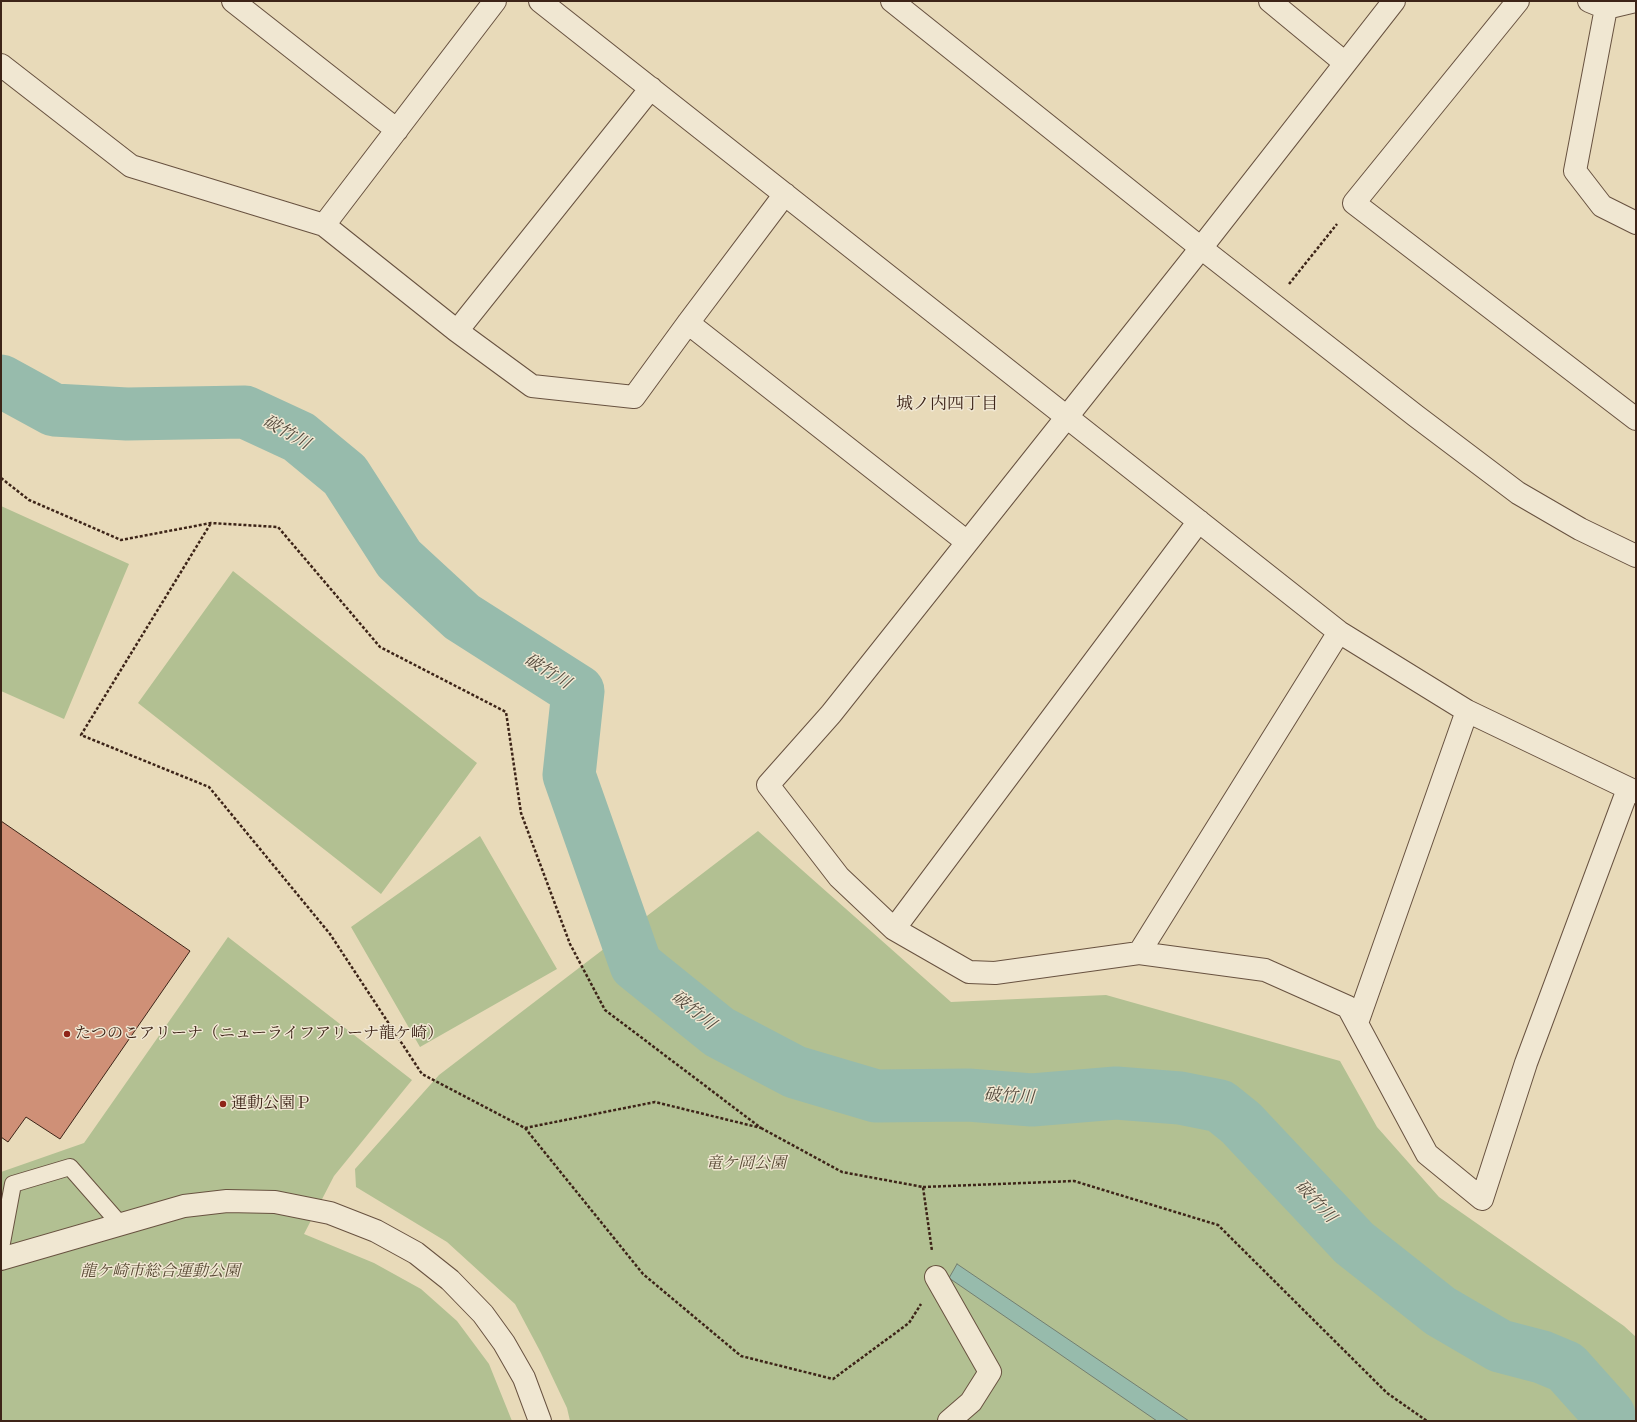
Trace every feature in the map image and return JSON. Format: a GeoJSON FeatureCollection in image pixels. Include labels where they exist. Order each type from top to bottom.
{"type":"FeatureCollection","features":[{"type":"Feature","properties":{"kind":"street"},"geometry":{"type":"LineString","coordinates":[[233,1],[397,130]]}},
{"type":"Feature","properties":{"kind":"street"},"geometry":{"type":"LineString","coordinates":[[324,225],[495,1]]}},
{"type":"Feature","properties":{"kind":"street"},"geometry":{"type":"LineString","coordinates":[[540,1],[651,88],[1067,417],[1199,522],[1339,632],[1467,711],[1632,790],[1526,1063],[1482,1199],[1427,1154],[1348,1007],[1265,970],[1139,953],[995,973],[969,972],[894,929],[839,877],[768,785],[831,714],[967,542],[1067,417],[1201,248],[1394,1]]}},
{"type":"Feature","properties":{"kind":"street"},"geometry":{"type":"LineString","coordinates":[[892,1],[1201,248],[1416,416],[1518,493],[1580,529],[1636,556]]}},
{"type":"Feature","properties":{"kind":"street"},"geometry":{"type":"LineString","coordinates":[[1270,1],[1345,63]]}},
{"type":"Feature","properties":{"kind":"street"},"geometry":{"type":"LineString","coordinates":[[1518,1],[1354,203],[1636,419]]}},
{"type":"Feature","properties":{"kind":"street"},"geometry":{"type":"LineString","coordinates":[[1636,1],[1598,4],[1575,171],[1602,206],[1636,223]]}},
{"type":"Feature","properties":{"kind":"street"},"geometry":{"type":"LineString","coordinates":[[1,65],[131,166],[324,225],[457,331],[532,386],[634,397],[785,194]]}},
{"type":"Feature","properties":{"kind":"street"},"geometry":{"type":"LineString","coordinates":[[457,331],[651,88]]}},
{"type":"Feature","properties":{"kind":"street"},"geometry":{"type":"LineString","coordinates":[[688,323],[967,542]]}},
{"type":"Feature","properties":{"kind":"street"},"geometry":{"type":"LineString","coordinates":[[894,929],[1199,522]]}},
{"type":"Feature","properties":{"kind":"street"},"geometry":{"type":"LineString","coordinates":[[1139,953],[1339,632]]}},
{"type":"Feature","properties":{"kind":"street"},"geometry":{"type":"LineString","coordinates":[[1357,1023],[1467,711]]}},
{"type":"Feature","properties":{"kind":"street"},"geometry":{"type":"LineString","coordinates":[[1,1259],[184,1206],[233,1201],[275,1202],[330,1213],[376,1232],[416,1253],[450,1280],[483,1314],[504,1343],[524,1378],[540,1421]]}},
{"type":"Feature","properties":{"kind":"street"},"geometry":{"type":"LineString","coordinates":[[936,1277],[990,1372],[971,1402],[948,1421]]}},
{"type":"Feature","properties":{"kind":"lane"},"geometry":{"type":"LineString","coordinates":[[1,1248],[13,1184],[70,1166],[120,1224]]}},
{"type":"Feature","properties":{"kind":"path"},"geometry":{"type":"LineString","coordinates":[[1274,304],[1354,203]]}},
{"type":"Feature","properties":{"kind":"path"},"geometry":{"type":"LineString","coordinates":[[1,478],[29,500],[121,540],[211,523],[278,527],[380,646],[506,712],[521,813],[570,944],[605,1010],[761,1128],[842,1172],[923,1187],[1074,1181],[1218,1225],[1387,1393],[1427,1421]]}},
{"type":"Feature","properties":{"kind":"path"},"geometry":{"type":"LineString","coordinates":[[211,523],[81,735],[209,787],[330,934],[422,1074],[525,1128],[643,1274],[741,1356],[833,1379],[909,1323],[936,1277],[923,1187]]}},
{"type":"Feature","properties":{"kind":"path"},"geometry":{"type":"LineString","coordinates":[[525,1128],[655,1102],[761,1128]]}},
{"type":"Feature","properties":{"kind":"green space"},"geometry":{"type":"Polygon","coordinates":[[[1,506],[129,564],[64,719],[1,691],[1,506]]]}},
{"type":"Feature","properties":{"kind":"green space"},"geometry":{"type":"Polygon","coordinates":[[[233,571],[477,763],[381,894],[138,703],[233,571]]]}},
{"type":"Feature","properties":{"kind":"green space","name":"竜ケ岡公園"},"geometry":{"type":"Polygon","coordinates":[[[758,831],[951,1002],[1106,995],[1340,1061],[1377,1127],[1439,1197],[1624,1326],[1636,1337],[1636,1421],[570,1421],[567,1408],[541,1353],[515,1304],[447,1242],[356,1187],[355,1169],[439,1075],[758,831]]]}},
{"type":"Feature","properties":{"kind":"green space"},"geometry":{"type":"Polygon","coordinates":[[[480,836],[557,969],[420,1047],[351,927],[480,836]]]}},
{"type":"Feature","properties":{"kind":"green space","name":"龍ケ崎市総合運動公園"},"geometry":{"type":"Polygon","coordinates":[[[228,937],[412,1080],[334,1176],[304,1234],[374,1263],[421,1289],[457,1321],[489,1364],[512,1421],[1,1421],[1,1172],[84,1143],[228,937]]]}},
{"type":"Feature","properties":{"kind":"shaded area"},"geometry":{"type":"Polygon","coordinates":[[[957,1264],[1189,1421],[1157,1421],[949,1278],[957,1264]]]}},
{"type":"Feature","properties":{"kind":"building","name":"たつのこアリーナ（ニューライフアリーナ龍ケ崎）"},"geometry":{"type":"Polygon","coordinates":[[[1,821],[190,951],[60,1139],[26,1117],[8,1142],[1,1137],[1,821]]]}},
{"type":"Feature","properties":{"kind":"waterway","name":"破竹川"},"geometry":{"type":"LineString","coordinates":[[1,381],[54,410],[127,414],[245,412],[299,437],[345,475],[399,559],[462,617],[578,691],[569,775],[636,965],[719,1032],[795,1072],[876,1096],[968,1095],[1032,1100],[1116,1093],[1180,1098],[1220,1106],[1241,1123],[1354,1243],[1440,1311],[1500,1346],[1542,1357],[1566,1367],[1609,1415]]}},
{"type":"Feature","properties":{"kind":"place","name":"たつのこアリーナ（ニューライフアリーナ龍ケ崎）"},"geometry":{"type":"Point","coordinates":[67,1034]}},
{"type":"Feature","properties":{"kind":"place","name":"運動公園Ｐ"},"geometry":{"type":"Point","coordinates":[223,1104]}},
{"type":"Feature","properties":{"kind":"district","name":"城ノ内四丁目"},"geometry":{"type":"Point","coordinates":[947,405]}}]}
